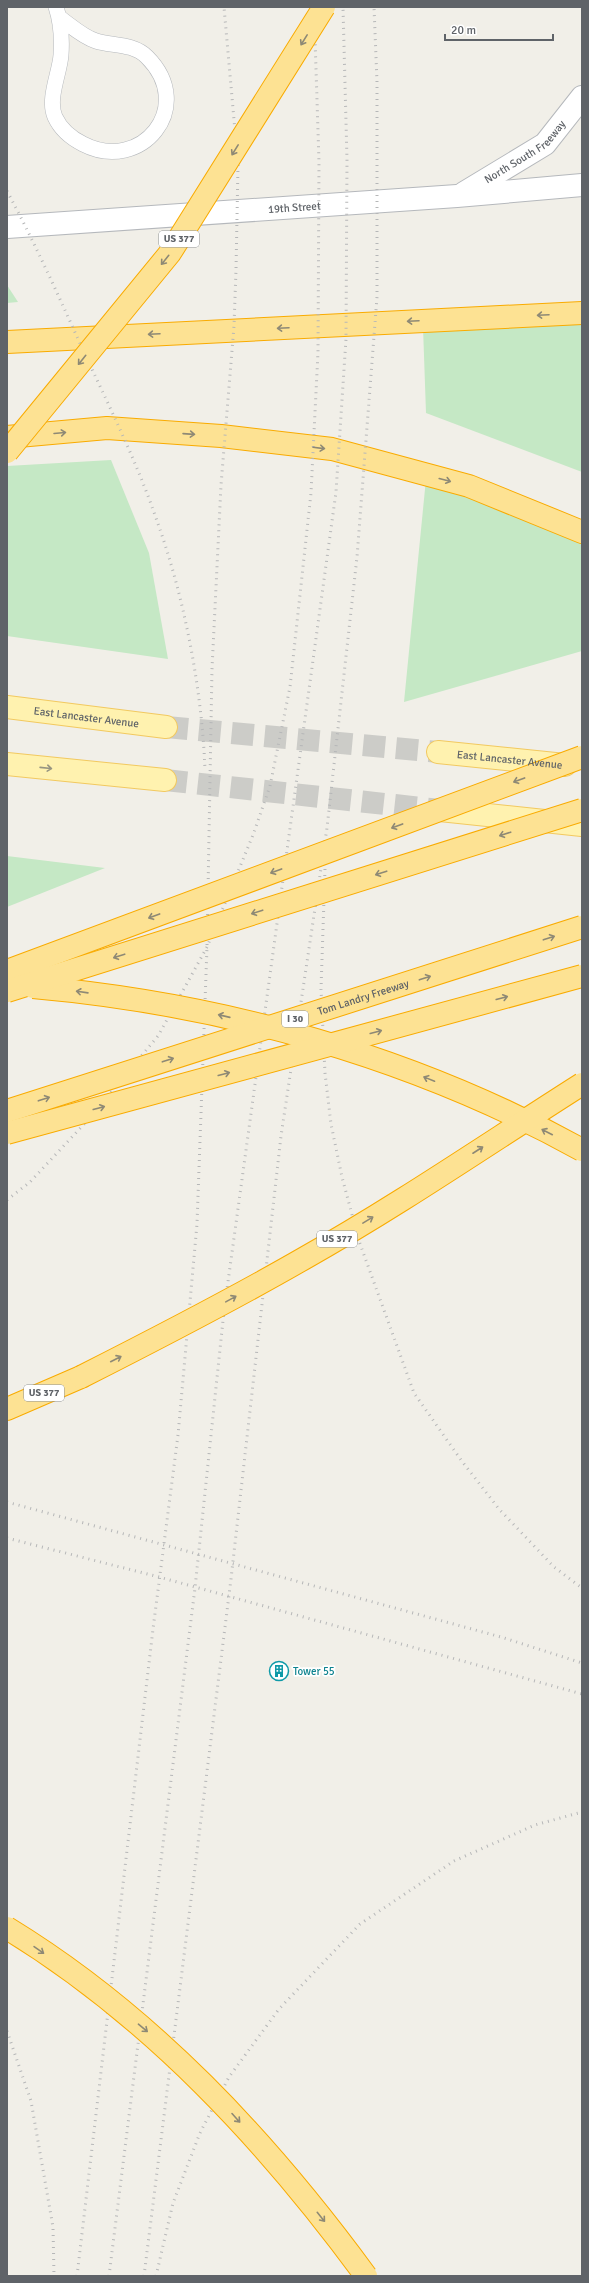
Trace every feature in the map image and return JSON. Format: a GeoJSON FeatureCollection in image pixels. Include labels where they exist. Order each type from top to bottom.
{"type":"FeatureCollection","features":[{"type":"Feature","properties":{"kind":"highway","name":"US 377"},"geometry":{"type":"LineString","coordinates":[[7,452],[170,253],[324,7]]}},
{"type":"Feature","properties":{"kind":"highway"},"geometry":{"type":"LineString","coordinates":[[7,342],[582,313]]}},
{"type":"Feature","properties":{"kind":"highway"},"geometry":{"type":"LineString","coordinates":[[7,437],[107,428],[221,436],[332,449],[469,486],[582,532]]}},
{"type":"Feature","properties":{"kind":"highway"},"geometry":{"type":"LineString","coordinates":[[7,971],[582,757]]}},
{"type":"Feature","properties":{"kind":"highway"},"geometry":{"type":"LineString","coordinates":[[7,991],[582,810]]}},
{"type":"Feature","properties":{"kind":"highway","name":"Tom Landry Freeway"},"geometry":{"type":"LineString","coordinates":[[7,1111],[582,927]]}},
{"type":"Feature","properties":{"kind":"highway"},"geometry":{"type":"LineString","coordinates":[[7,1134],[582,976]]}},
{"type":"Feature","properties":{"kind":"highway"},"geometry":{"type":"LineString","coordinates":[[7,985],[144,1000],[286,1030],[356,1052],[486,1102],[582,1150]]}},
{"type":"Feature","properties":{"kind":"highway","name":"US 377"},"geometry":{"type":"LineString","coordinates":[[7,1409],[81,1377],[205,1314],[304,1259],[402,1200],[582,1084]]}},
{"type":"Feature","properties":{"kind":"highway"},"geometry":{"type":"LineString","coordinates":[[7,1928],[97,1990],[163,2045],[229,2110],[280,2167],[366,2276]]}},
{"type":"Feature","properties":{"kind":"main road","name":"East Lancaster Avenue"},"geometry":{"type":"LineString","coordinates":[[7,707],[166,727]]}},
{"type":"Feature","properties":{"kind":"main road","name":"East Lancaster Avenue"},"geometry":{"type":"LineString","coordinates":[[438,752],[582,767]]}},
{"type":"Feature","properties":{"kind":"main road"},"geometry":{"type":"LineString","coordinates":[[7,764],[165,780]]}},
{"type":"Feature","properties":{"kind":"main road"},"geometry":{"type":"LineString","coordinates":[[440,810],[582,825]]}},
{"type":"Feature","properties":{"kind":"street","name":"North South Freeway"},"geometry":{"type":"LineString","coordinates":[[457,196],[545,144],[582,97]]}},
{"type":"Feature","properties":{"kind":"street","name":"19th Street"},"geometry":{"type":"LineString","coordinates":[[7,227],[457,196],[582,185]]}},
{"type":"Feature","properties":{"kind":"lane"},"geometry":{"type":"LineString","coordinates":[[58,13],[95,41],[124,45],[146,56],[159,71],[167,93],[165,118],[147,141],[121,152],[94,150],[70,138],[55,117],[53,88],[61,55],[58,13]]}},
{"type":"Feature","properties":{"kind":"green space"},"geometry":{"type":"Polygon","coordinates":[[[7,285],[18,302],[7,303],[7,285]]]}},
{"type":"Feature","properties":{"kind":"green space"},"geometry":{"type":"Polygon","coordinates":[[[582,317],[582,472],[426,413],[423,327],[582,317]]]}},
{"type":"Feature","properties":{"kind":"green space"},"geometry":{"type":"Polygon","coordinates":[[[111,460],[149,553],[168,659],[7,636],[7,466],[111,460]]]}},
{"type":"Feature","properties":{"kind":"green space"},"geometry":{"type":"Polygon","coordinates":[[[426,479],[582,543],[582,651],[404,702],[426,479]]]}},
{"type":"Feature","properties":{"kind":"green space"},"geometry":{"type":"Polygon","coordinates":[[[7,856],[105,868],[7,907],[7,856]]]}},
{"type":"Feature","properties":{"kind":"tunnel"},"geometry":{"type":"LineString","coordinates":[[166,727],[438,752]]}},
{"type":"Feature","properties":{"kind":"tunnel"},"geometry":{"type":"LineString","coordinates":[[165,780],[440,810]]}},
{"type":"Feature","properties":{"kind":"railway"},"geometry":{"type":"LineString","coordinates":[[77,2276],[153,1629],[178,1435],[197,1224],[207,947],[212,669],[221,485],[234,326],[236,270],[238,165],[224,7]]}},
{"type":"Feature","properties":{"kind":"railway"},"geometry":{"type":"LineString","coordinates":[[7,1200],[30,1182],[86,1122],[158,1036],[207,947],[253,835],[270,786],[290,687],[311,493],[318,352],[319,162],[314,7]]}},
{"type":"Feature","properties":{"kind":"railway"},"geometry":{"type":"LineString","coordinates":[[109,2276],[195,1588],[224,1311],[336,492],[346,339],[347,160],[343,7]]}},
{"type":"Feature","properties":{"kind":"railway"},"geometry":{"type":"LineString","coordinates":[[144,2276],[231,1579],[281,1136],[327,828],[357,557],[377,297],[377,82],[374,7]]}},
{"type":"Feature","properties":{"kind":"railway"},"geometry":{"type":"LineString","coordinates":[[7,191],[46,270],[122,434],[141,477],[167,550],[183,611],[196,675],[205,770]]}},
{"type":"Feature","properties":{"kind":"railway"},"geometry":{"type":"LineString","coordinates":[[325,869],[321,989],[325,1073],[331,1124],[342,1177],[359,1241],[414,1393],[461,1460],[499,1509],[554,1567],[582,1588]]}},
{"type":"Feature","properties":{"kind":"railway"},"geometry":{"type":"LineString","coordinates":[[7,1502],[501,1637],[582,1663]]}},
{"type":"Feature","properties":{"kind":"railway"},"geometry":{"type":"LineString","coordinates":[[7,1538],[159,1577],[582,1694]]}},
{"type":"Feature","properties":{"kind":"railway"},"geometry":{"type":"LineString","coordinates":[[156,2276],[173,2203],[200,2133],[229,2077],[279,2009],[360,1924],[454,1861],[535,1825],[582,1812]]}},
{"type":"Feature","properties":{"kind":"railway"},"geometry":{"type":"LineString","coordinates":[[7,2031],[31,2101],[53,2227],[54,2276]]}},
{"type":"Feature","properties":{"kind":"place","name":"Tower 55"},"geometry":{"type":"Point","coordinates":[279,1671]}}]}
